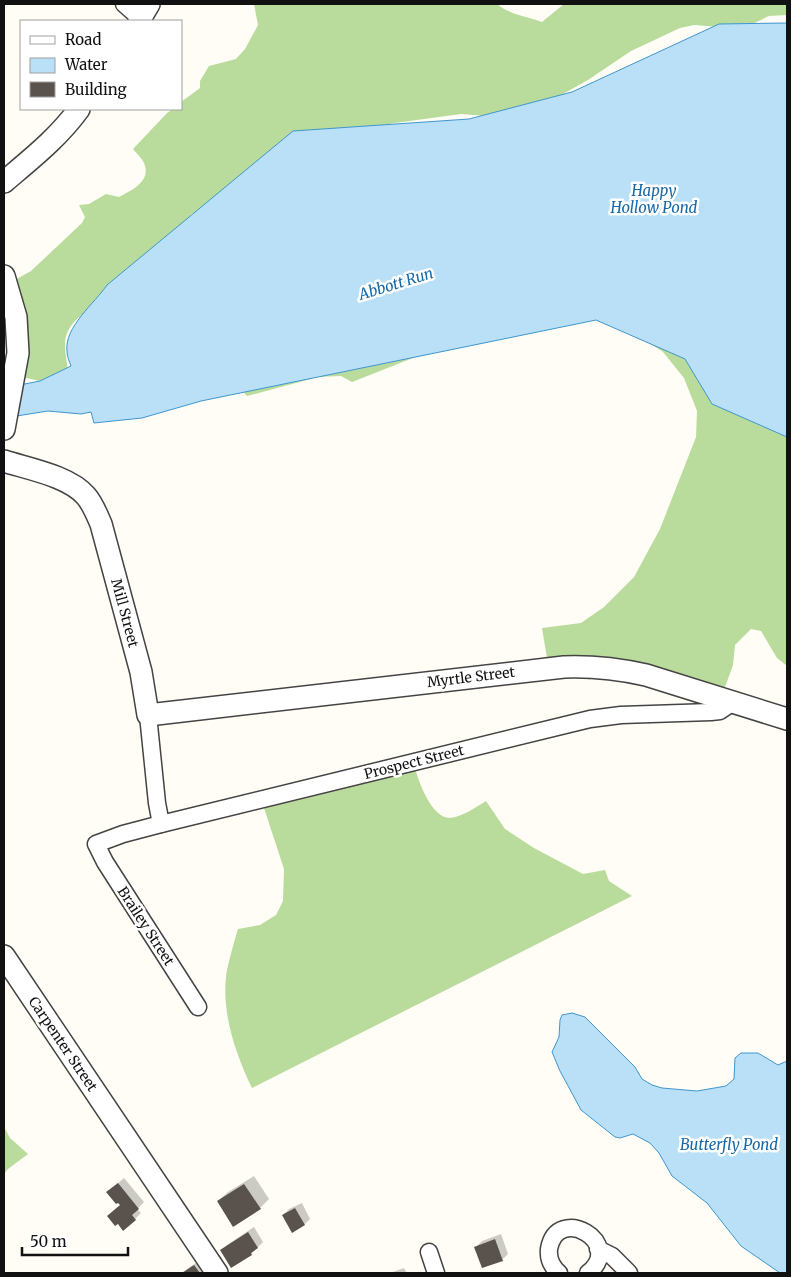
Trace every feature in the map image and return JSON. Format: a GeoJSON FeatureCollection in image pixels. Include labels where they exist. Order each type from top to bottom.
{"type":"FeatureCollection","features":[{"type":"Feature","properties":{"kind":"street"},"geometry":{"type":"LineString","coordinates":[[124,4],[143,15]]}},
{"type":"Feature","properties":{"kind":"street"},"geometry":{"type":"LineString","coordinates":[[4,182],[54,140],[65,129],[78,110]]}},
{"type":"Feature","properties":{"kind":"street"},"geometry":{"type":"LineString","coordinates":[[4,276],[16,317],[18,352],[4,428]]}},
{"type":"Feature","properties":{"kind":"street","name":"Mill Street"},"geometry":{"type":"LineString","coordinates":[[4,461],[71,484],[86,496],[101,524],[141,672],[161,824]]}},
{"type":"Feature","properties":{"kind":"street","name":"Myrtle Street"},"geometry":{"type":"LineString","coordinates":[[148,715],[583,666],[624,670],[646,675],[787,719]]}},
{"type":"Feature","properties":{"kind":"street","name":"Prospect Street"},"geometry":{"type":"LineString","coordinates":[[96,844],[123,834],[161,824],[590,719],[621,715],[720,711],[733,702]]}},
{"type":"Feature","properties":{"kind":"street","name":"Brailey Street"},"geometry":{"type":"LineString","coordinates":[[96,844],[105,862],[198,1006]]}},
{"type":"Feature","properties":{"kind":"street","name":"Carpenter Street"},"geometry":{"type":"LineString","coordinates":[[4,956],[217,1273]]}},
{"type":"Feature","properties":{"kind":"street"},"geometry":{"type":"LineString","coordinates":[[560,1273],[551,1262],[549,1254],[553,1239],[566,1229],[574,1228],[590,1234],[595,1240],[598,1249],[595,1266],[588,1273]]}},
{"type":"Feature","properties":{"kind":"street"},"geometry":{"type":"LineString","coordinates":[[598,1249],[612,1256],[628,1273]]}},
{"type":"Feature","properties":{"kind":"street"},"geometry":{"type":"LineString","coordinates":[[429,1252],[436,1273]]}},
{"type":"Feature","properties":{"kind":"green space"},"geometry":{"type":"Polygon","coordinates":[[[254,4],[497,4],[513,13],[542,22],[564,4],[787,4],[787,15],[769,16],[748,26],[732,28],[694,25],[680,28],[631,51],[588,80],[563,94],[539,103],[487,116],[461,114],[322,136],[212,207],[191,214],[190,224],[77,319],[71,326],[66,338],[65,350],[68,372],[43,382],[27,378],[11,382],[12,337],[4,286],[31,271],[82,223],[85,217],[79,205],[89,204],[106,194],[119,197],[142,181],[146,172],[145,166],[142,159],[133,149],[167,113],[172,110],[182,110],[182,101],[200,88],[200,81],[209,66],[236,59],[245,49],[258,25],[254,4]]]}},
{"type":"Feature","properties":{"kind":"green space"},"geometry":{"type":"Polygon","coordinates":[[[573,299],[640,313],[655,320],[667,332],[701,382],[723,400],[749,411],[787,413],[787,666],[777,658],[761,631],[751,629],[735,645],[733,665],[721,698],[633,677],[603,673],[589,680],[586,671],[568,669],[549,670],[542,628],[581,623],[604,607],[634,577],[660,529],[696,437],[697,411],[684,378],[663,352],[609,317],[523,326],[428,352],[352,382],[341,376],[318,377],[247,396],[241,389],[340,354],[464,324],[526,305],[573,299]]]}},
{"type":"Feature","properties":{"kind":"green space"},"geometry":{"type":"Polygon","coordinates":[[[415,768],[427,799],[443,816],[450,818],[459,816],[486,801],[505,829],[534,848],[583,874],[605,870],[609,881],[632,896],[252,1088],[230,1030],[225,985],[228,965],[238,929],[260,925],[276,915],[283,901],[284,869],[263,805],[415,768]]]}},
{"type":"Feature","properties":{"kind":"green space"},"geometry":{"type":"Polygon","coordinates":[[[4,1127],[10,1138],[28,1154],[4,1174],[4,1127]]]}},
{"type":"Feature","properties":{"kind":"water","name":"Happy Hollow Pond"},"geometry":{"type":"Polygon","coordinates":[[[787,23],[787,437],[712,404],[685,359],[596,320],[201,401],[142,418],[94,423],[91,412],[81,414],[48,411],[4,418],[4,388],[40,381],[71,366],[67,351],[70,333],[81,316],[107,285],[293,131],[469,119],[572,92],[719,24],[787,23]]]}},
{"type":"Feature","properties":{"kind":"water","name":"Butterfly Pond"},"geometry":{"type":"Polygon","coordinates":[[[572,1013],[585,1017],[635,1067],[642,1079],[662,1088],[697,1091],[726,1086],[734,1079],[735,1058],[741,1053],[758,1053],[778,1065],[787,1061],[787,1273],[780,1273],[741,1246],[707,1203],[672,1176],[659,1153],[650,1143],[633,1134],[620,1138],[615,1137],[581,1110],[552,1052],[559,1037],[562,1015],[572,1013]]]}},
{"type":"Feature","properties":{"kind":"building"},"geometry":{"type":"Polygon","coordinates":[[[118,1183],[139,1209],[132,1215],[136,1220],[123,1231],[118,1224],[115,1226],[107,1216],[120,1205],[116,1204],[106,1192],[118,1183]]]}},
{"type":"Feature","properties":{"kind":"building"},"geometry":{"type":"Polygon","coordinates":[[[244,1184],[261,1209],[233,1227],[217,1201],[244,1184]]]}},
{"type":"Feature","properties":{"kind":"building"},"geometry":{"type":"Polygon","coordinates":[[[295,1208],[305,1225],[292,1233],[282,1215],[295,1208]]]}},
{"type":"Feature","properties":{"kind":"building"},"geometry":{"type":"Polygon","coordinates":[[[248,1232],[258,1248],[251,1253],[252,1255],[231,1268],[220,1250],[248,1232]]]}},
{"type":"Feature","properties":{"kind":"building"},"geometry":{"type":"Polygon","coordinates":[[[495,1239],[503,1261],[482,1268],[474,1247],[495,1239]]]}},
{"type":"Feature","properties":{"kind":"building"},"geometry":{"type":"Polygon","coordinates":[[[194,1265],[200,1273],[182,1273],[194,1265]]]}},
{"type":"Feature","properties":{"kind":"water label","name":"Abbott Run"},"geometry":{"type":"Point","coordinates":[396,284]}}]}
